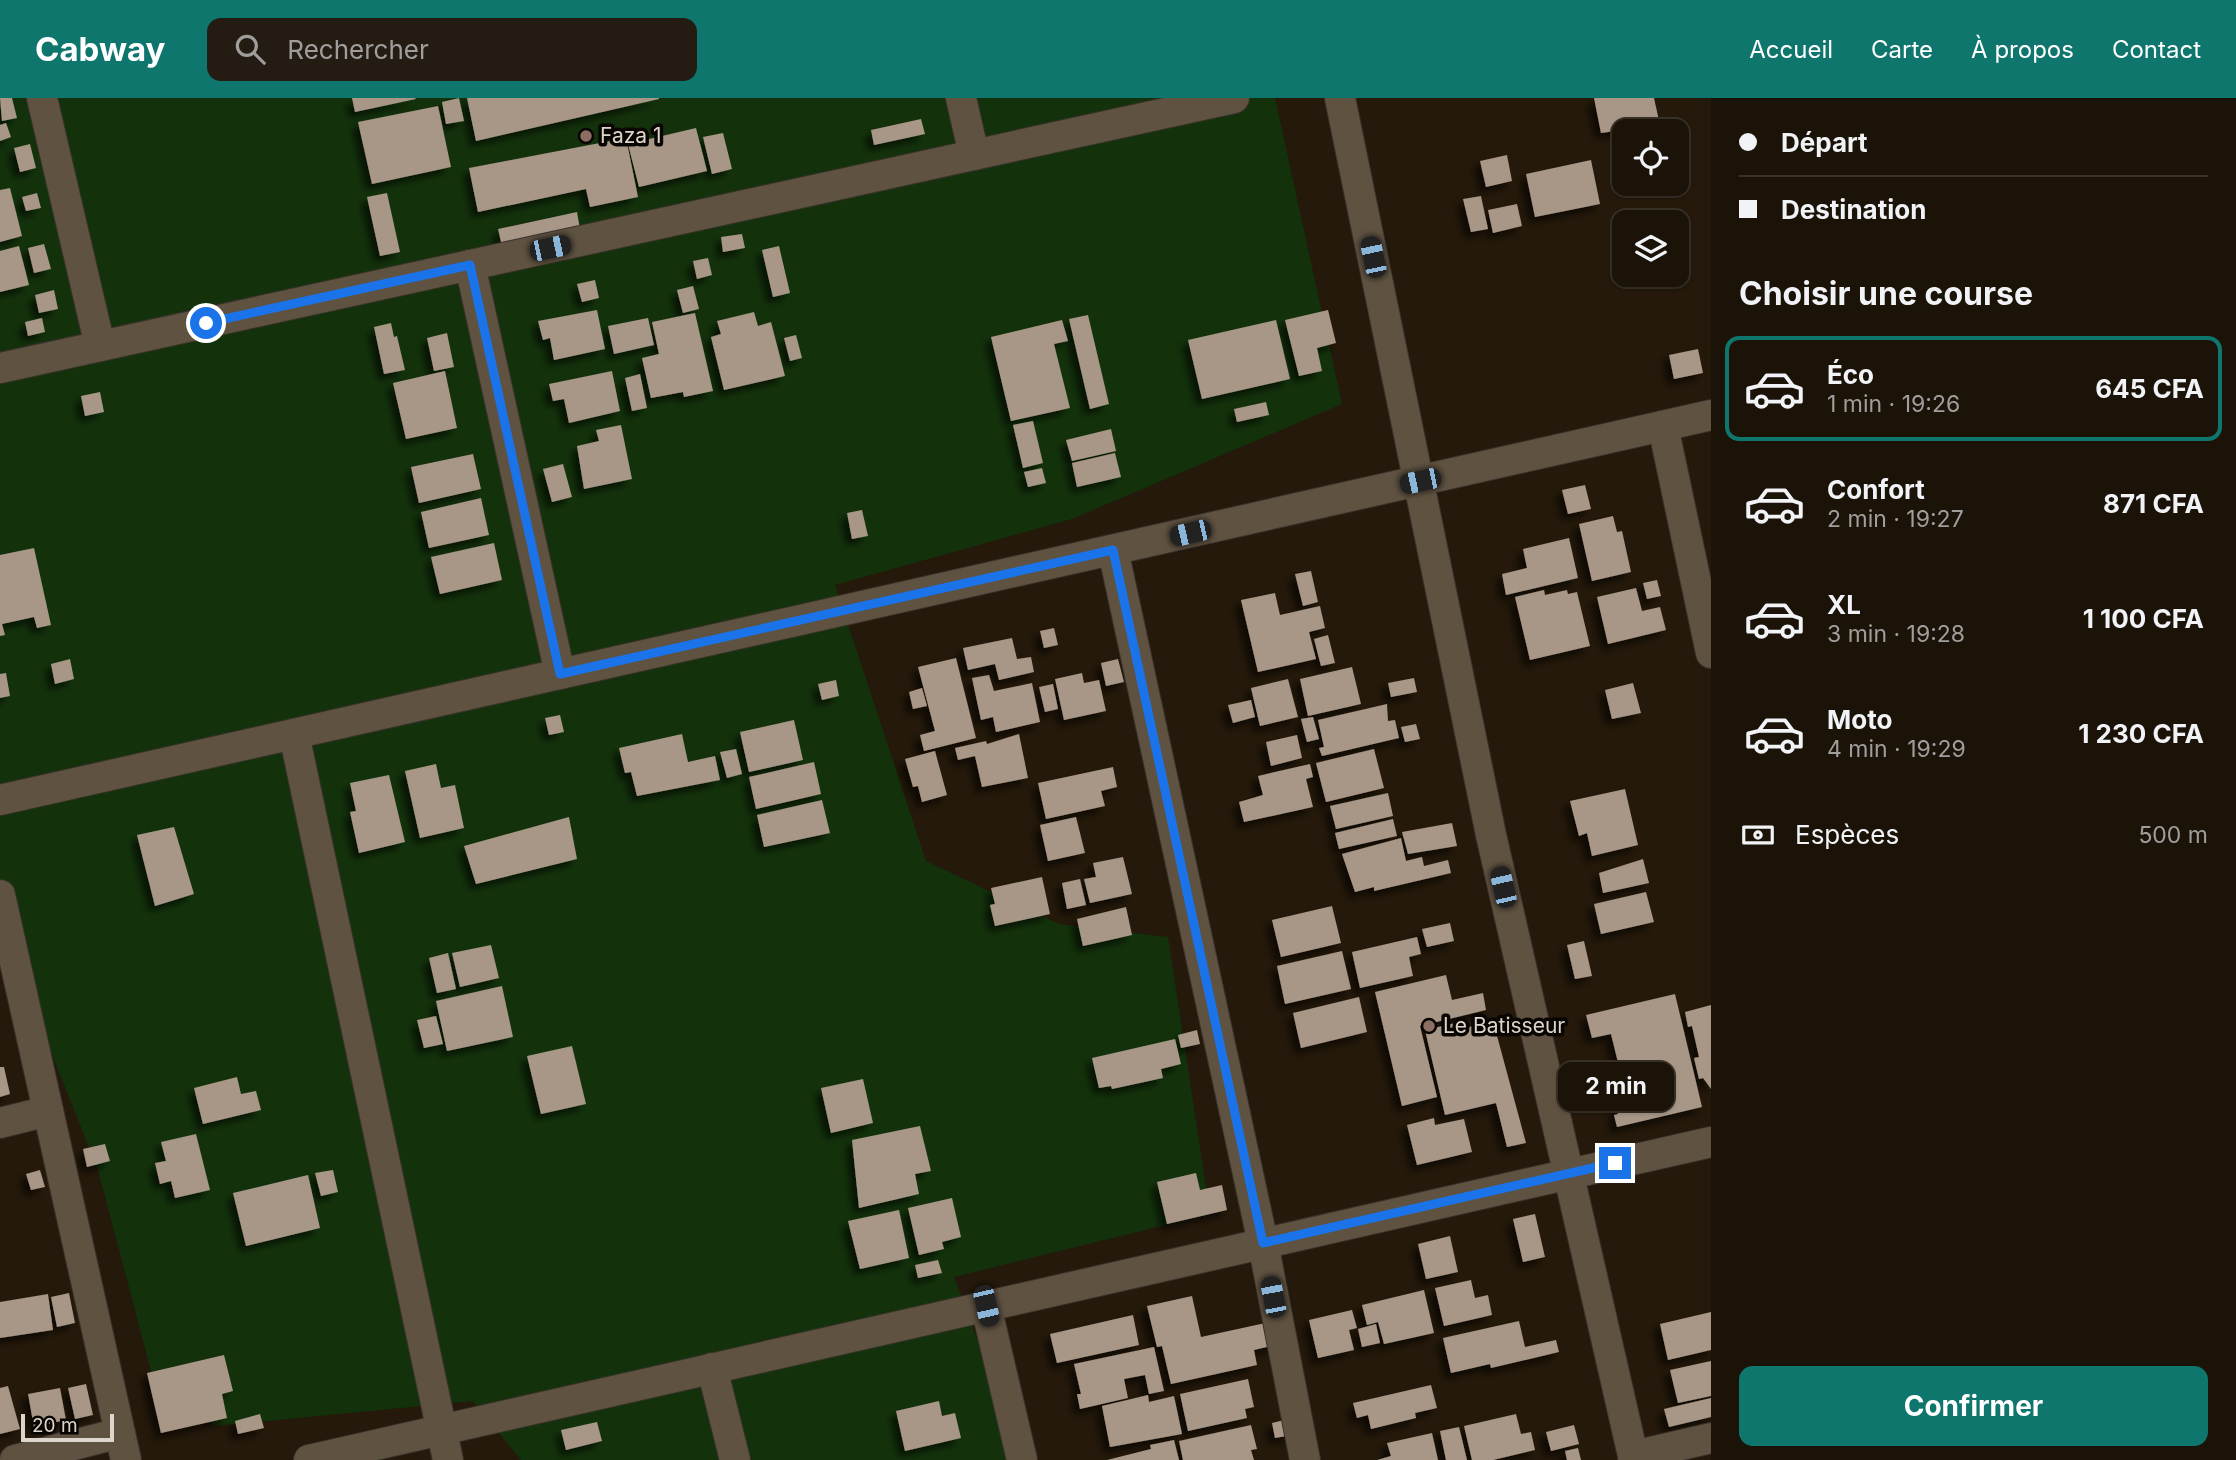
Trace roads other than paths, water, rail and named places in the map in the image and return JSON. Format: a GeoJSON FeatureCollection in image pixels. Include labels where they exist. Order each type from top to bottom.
{"type":"FeatureCollection","features":[{"type":"Feature","properties":{"kind":"street"},"geometry":{"type":"LineString","coordinates":[[42,98],[100,346]]}},
{"type":"Feature","properties":{"kind":"street"},"geometry":{"type":"LineString","coordinates":[[961,98],[974,155]]}},
{"type":"Feature","properties":{"kind":"street"},"geometry":{"type":"LineString","coordinates":[[0,369],[1234,98]]}},
{"type":"Feature","properties":{"kind":"street"},"geometry":{"type":"LineString","coordinates":[[1340,98],[1485,808],[1566,1173],[1634,1458],[1711,1438]]}},
{"type":"Feature","properties":{"kind":"street"},"geometry":{"type":"LineString","coordinates":[[470,265],[560,674]]}},
{"type":"Feature","properties":{"kind":"street"},"geometry":{"type":"LineString","coordinates":[[0,800],[1711,415]]}},
{"type":"Feature","properties":{"kind":"street"},"geometry":{"type":"LineString","coordinates":[[1663,426],[1711,653]]}},
{"type":"Feature","properties":{"kind":"street"},"geometry":{"type":"LineString","coordinates":[[1113,550],[1263,1243],[1305,1460]]}},
{"type":"Feature","properties":{"kind":"street"},"geometry":{"type":"LineString","coordinates":[[295,734],[448,1460]]}},
{"type":"Feature","properties":{"kind":"street"},"geometry":{"type":"LineString","coordinates":[[0,895],[123,1446],[15,1460]]}},
{"type":"Feature","properties":{"kind":"street"},"geometry":{"type":"LineString","coordinates":[[0,1123],[48,1111]]}},
{"type":"Feature","properties":{"kind":"street"},"geometry":{"type":"LineString","coordinates":[[309,1460],[1711,1142]]}},
{"type":"Feature","properties":{"kind":"street"},"geometry":{"type":"LineString","coordinates":[[986,1306],[1023,1460]]}},
{"type":"Feature","properties":{"kind":"street"},"geometry":{"type":"LineString","coordinates":[[712,1368],[735,1460]]}},
{"type":"Feature","properties":{"kind":"place","name":"Faza 1"},"geometry":{"type":"Point","coordinates":[586,136]}},
{"type":"Feature","properties":{"kind":"place","name":"Le Batisseur"},"geometry":{"type":"Point","coordinates":[1429,1026]}}]}
